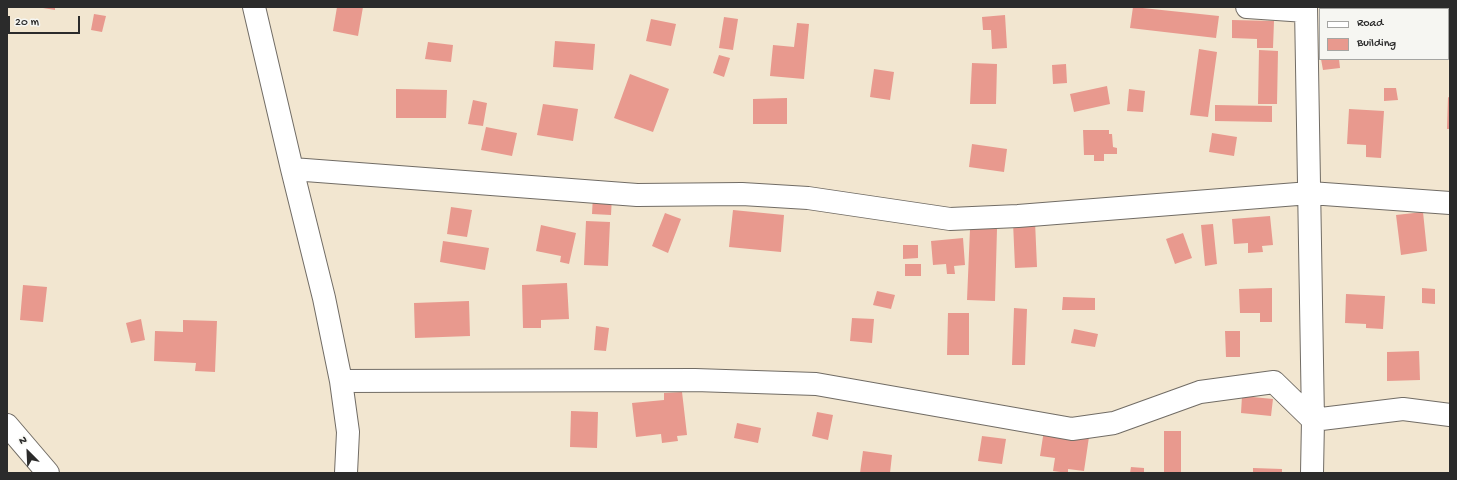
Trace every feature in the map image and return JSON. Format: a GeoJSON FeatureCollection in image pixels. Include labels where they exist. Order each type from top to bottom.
{"type":"FeatureCollection","features":[{"type":"Feature","properties":{"kind":"street"},"geometry":{"type":"LineString","coordinates":[[254,7],[324,298],[341,381],[348,432],[346,473]]}},
{"type":"Feature","properties":{"kind":"street"},"geometry":{"type":"LineString","coordinates":[[1247,7],[1306,9],[1313,420],[1312,473]]}},
{"type":"Feature","properties":{"kind":"street"},"geometry":{"type":"LineString","coordinates":[[292,169],[637,195],[742,194],[808,198],[950,219],[1018,216],[1310,193],[1450,203]]}},
{"type":"Feature","properties":{"kind":"street"},"geometry":{"type":"LineString","coordinates":[[341,381],[695,380],[816,384],[1072,429],[1114,423],[1200,392],[1274,382],[1313,420]]}},
{"type":"Feature","properties":{"kind":"street"},"geometry":{"type":"LineString","coordinates":[[1313,420],[1403,409],[1450,415]]}},
{"type":"Feature","properties":{"kind":"street"},"geometry":{"type":"LineString","coordinates":[[7,425],[48,473]]}},
{"type":"Feature","properties":{"kind":"building"},"geometry":{"type":"Polygon","coordinates":[[[37,7],[55,7],[55,10],[37,7]]]}},
{"type":"Feature","properties":{"kind":"building"},"geometry":{"type":"Polygon","coordinates":[[[337,7],[363,7],[358,36],[333,31],[337,7]]]}},
{"type":"Feature","properties":{"kind":"building"},"geometry":{"type":"Polygon","coordinates":[[[1133,7],[1219,16],[1216,38],[1130,28],[1133,7]]]}},
{"type":"Feature","properties":{"kind":"building"},"geometry":{"type":"Polygon","coordinates":[[[1339,7],[1365,7],[1365,8],[1339,7]]]}},
{"type":"Feature","properties":{"kind":"building"},"geometry":{"type":"Polygon","coordinates":[[[94,14],[106,16],[102,32],[91,30],[94,14]]]}},
{"type":"Feature","properties":{"kind":"building"},"geometry":{"type":"Polygon","coordinates":[[[1005,15],[1007,48],[992,49],[991,30],[983,30],[982,17],[1005,15]]]}},
{"type":"Feature","properties":{"kind":"building"},"geometry":{"type":"Polygon","coordinates":[[[724,17],[738,19],[733,50],[719,48],[724,17]]]}},
{"type":"Feature","properties":{"kind":"building"},"geometry":{"type":"Polygon","coordinates":[[[651,19],[676,24],[671,46],[646,41],[651,19]]]}},
{"type":"Feature","properties":{"kind":"building"},"geometry":{"type":"Polygon","coordinates":[[[1232,20],[1274,21],[1273,48],[1257,48],[1257,39],[1232,38],[1232,20]]]}},
{"type":"Feature","properties":{"kind":"building"},"geometry":{"type":"Polygon","coordinates":[[[797,23],[809,24],[804,79],[770,76],[773,45],[794,47],[797,23]]]}},
{"type":"Feature","properties":{"kind":"building"},"geometry":{"type":"Polygon","coordinates":[[[555,41],[595,44],[593,70],[553,67],[555,41]]]}},
{"type":"Feature","properties":{"kind":"building"},"geometry":{"type":"Polygon","coordinates":[[[428,42],[453,45],[451,62],[425,59],[428,42]]]}},
{"type":"Feature","properties":{"kind":"building"},"geometry":{"type":"Polygon","coordinates":[[[1199,49],[1217,52],[1208,117],[1190,115],[1199,49]]]}},
{"type":"Feature","properties":{"kind":"building"},"geometry":{"type":"Polygon","coordinates":[[[1259,50],[1278,51],[1277,104],[1258,104],[1259,50]]]}},
{"type":"Feature","properties":{"kind":"building"},"geometry":{"type":"Polygon","coordinates":[[[719,55],[730,58],[724,77],[713,73],[719,55]]]}},
{"type":"Feature","properties":{"kind":"building"},"geometry":{"type":"Polygon","coordinates":[[[1321,60],[1339,60],[1340,68],[1323,70],[1321,60]]]}},
{"type":"Feature","properties":{"kind":"building"},"geometry":{"type":"Polygon","coordinates":[[[972,63],[997,64],[996,104],[970,104],[972,63]]]}},
{"type":"Feature","properties":{"kind":"building"},"geometry":{"type":"Polygon","coordinates":[[[1066,64],[1067,83],[1053,84],[1052,65],[1066,64]]]}},
{"type":"Feature","properties":{"kind":"building"},"geometry":{"type":"Polygon","coordinates":[[[874,69],[894,72],[890,100],[870,97],[874,69]]]}},
{"type":"Feature","properties":{"kind":"building"},"geometry":{"type":"Polygon","coordinates":[[[630,74],[669,89],[653,132],[614,118],[630,74]]]}},
{"type":"Feature","properties":{"kind":"building"},"geometry":{"type":"Polygon","coordinates":[[[1107,86],[1110,104],[1074,112],[1070,94],[1107,86]]]}},
{"type":"Feature","properties":{"kind":"building"},"geometry":{"type":"Polygon","coordinates":[[[1384,88],[1396,88],[1398,100],[1384,101],[1384,88]]]}},
{"type":"Feature","properties":{"kind":"building"},"geometry":{"type":"Polygon","coordinates":[[[396,89],[447,90],[446,118],[396,118],[396,89]]]}},
{"type":"Feature","properties":{"kind":"building"},"geometry":{"type":"Polygon","coordinates":[[[1129,89],[1145,91],[1143,112],[1127,111],[1129,89]]]}},
{"type":"Feature","properties":{"kind":"building"},"geometry":{"type":"Polygon","coordinates":[[[1448,97],[1450,98],[1450,129],[1447,129],[1448,97]]]}},
{"type":"Feature","properties":{"kind":"building"},"geometry":{"type":"Polygon","coordinates":[[[787,98],[787,124],[753,124],[753,99],[787,98]]]}},
{"type":"Feature","properties":{"kind":"building"},"geometry":{"type":"Polygon","coordinates":[[[473,100],[487,103],[483,126],[468,124],[473,100]]]}},
{"type":"Feature","properties":{"kind":"building"},"geometry":{"type":"Polygon","coordinates":[[[543,104],[578,109],[573,141],[537,135],[543,104]]]}},
{"type":"Feature","properties":{"kind":"building"},"geometry":{"type":"Polygon","coordinates":[[[1215,105],[1272,106],[1272,122],[1215,121],[1215,105]]]}},
{"type":"Feature","properties":{"kind":"building"},"geometry":{"type":"Polygon","coordinates":[[[1349,109],[1384,111],[1381,158],[1366,157],[1366,145],[1347,144],[1349,109]]]}},
{"type":"Feature","properties":{"kind":"building"},"geometry":{"type":"Polygon","coordinates":[[[486,127],[517,133],[512,156],[481,150],[486,127]]]}},
{"type":"Feature","properties":{"kind":"building"},"geometry":{"type":"Polygon","coordinates":[[[1083,130],[1109,130],[1109,134],[1112,134],[1113,147],[1117,148],[1117,154],[1104,154],[1104,161],[1094,161],[1094,155],[1084,155],[1083,130]]]}},
{"type":"Feature","properties":{"kind":"building"},"geometry":{"type":"Polygon","coordinates":[[[1212,133],[1237,137],[1234,156],[1209,152],[1212,133]]]}},
{"type":"Feature","properties":{"kind":"building"},"geometry":{"type":"Polygon","coordinates":[[[972,144],[1007,149],[1004,172],[969,167],[972,144]]]}},
{"type":"Feature","properties":{"kind":"building"},"geometry":{"type":"Polygon","coordinates":[[[593,195],[612,196],[611,215],[592,214],[593,195]]]}},
{"type":"Feature","properties":{"kind":"building"},"geometry":{"type":"Polygon","coordinates":[[[451,207],[472,210],[467,237],[447,234],[451,207]]]}},
{"type":"Feature","properties":{"kind":"building"},"geometry":{"type":"Polygon","coordinates":[[[733,210],[784,215],[781,252],[729,247],[733,210]]]}},
{"type":"Feature","properties":{"kind":"building"},"geometry":{"type":"Polygon","coordinates":[[[1423,212],[1427,251],[1401,255],[1396,215],[1423,212]]]}},
{"type":"Feature","properties":{"kind":"building"},"geometry":{"type":"Polygon","coordinates":[[[665,213],[681,219],[668,253],[652,246],[665,213]]]}},
{"type":"Feature","properties":{"kind":"building"},"geometry":{"type":"Polygon","coordinates":[[[1270,216],[1273,245],[1262,246],[1263,252],[1248,253],[1248,243],[1234,244],[1232,219],[1270,216]]]}},
{"type":"Feature","properties":{"kind":"building"},"geometry":{"type":"Polygon","coordinates":[[[586,221],[610,222],[608,266],[584,265],[586,221]]]}},
{"type":"Feature","properties":{"kind":"building"},"geometry":{"type":"Polygon","coordinates":[[[1035,221],[1037,267],[1015,268],[1013,222],[1035,221]]]}},
{"type":"Feature","properties":{"kind":"building"},"geometry":{"type":"Polygon","coordinates":[[[1213,224],[1217,264],[1205,266],[1201,225],[1213,224]]]}},
{"type":"Feature","properties":{"kind":"building"},"geometry":{"type":"Polygon","coordinates":[[[541,225],[576,233],[569,264],[560,262],[561,256],[536,251],[541,225]]]}},
{"type":"Feature","properties":{"kind":"building"},"geometry":{"type":"Polygon","coordinates":[[[970,229],[997,229],[995,301],[967,300],[970,229]]]}},
{"type":"Feature","properties":{"kind":"building"},"geometry":{"type":"Polygon","coordinates":[[[1183,233],[1192,258],[1175,264],[1166,239],[1183,233]]]}},
{"type":"Feature","properties":{"kind":"building"},"geometry":{"type":"Polygon","coordinates":[[[963,238],[965,265],[954,266],[955,274],[947,274],[946,264],[933,265],[931,241],[963,238]]]}},
{"type":"Feature","properties":{"kind":"building"},"geometry":{"type":"Polygon","coordinates":[[[443,241],[489,248],[485,270],[440,262],[443,241]]]}},
{"type":"Feature","properties":{"kind":"building"},"geometry":{"type":"Polygon","coordinates":[[[903,245],[918,245],[918,258],[903,259],[903,245]]]}},
{"type":"Feature","properties":{"kind":"building"},"geometry":{"type":"Polygon","coordinates":[[[905,264],[921,264],[921,276],[905,276],[905,264]]]}},
{"type":"Feature","properties":{"kind":"building"},"geometry":{"type":"Polygon","coordinates":[[[567,283],[569,319],[541,320],[541,328],[523,328],[522,285],[567,283]]]}},
{"type":"Feature","properties":{"kind":"building"},"geometry":{"type":"Polygon","coordinates":[[[23,285],[47,287],[43,322],[20,320],[23,285]]]}},
{"type":"Feature","properties":{"kind":"building"},"geometry":{"type":"Polygon","coordinates":[[[1272,288],[1272,322],[1260,322],[1260,313],[1240,313],[1239,289],[1272,288]]]}},
{"type":"Feature","properties":{"kind":"building"},"geometry":{"type":"Polygon","coordinates":[[[1422,288],[1435,289],[1435,304],[1422,303],[1422,288]]]}},
{"type":"Feature","properties":{"kind":"building"},"geometry":{"type":"Polygon","coordinates":[[[877,291],[895,295],[891,309],[873,305],[877,291]]]}},
{"type":"Feature","properties":{"kind":"building"},"geometry":{"type":"Polygon","coordinates":[[[1346,294],[1385,296],[1383,329],[1366,328],[1366,324],[1345,323],[1346,294]]]}},
{"type":"Feature","properties":{"kind":"building"},"geometry":{"type":"Polygon","coordinates":[[[1063,297],[1095,298],[1095,310],[1062,310],[1063,297]]]}},
{"type":"Feature","properties":{"kind":"building"},"geometry":{"type":"Polygon","coordinates":[[[469,301],[470,336],[415,338],[414,303],[469,301]]]}},
{"type":"Feature","properties":{"kind":"building"},"geometry":{"type":"Polygon","coordinates":[[[1014,308],[1027,309],[1025,365],[1012,365],[1014,308]]]}},
{"type":"Feature","properties":{"kind":"building"},"geometry":{"type":"Polygon","coordinates":[[[948,313],[969,313],[969,355],[947,355],[948,313]]]}},
{"type":"Feature","properties":{"kind":"building"},"geometry":{"type":"Polygon","coordinates":[[[852,318],[874,319],[872,343],[850,341],[852,318]]]}},
{"type":"Feature","properties":{"kind":"building"},"geometry":{"type":"Polygon","coordinates":[[[141,319],[145,340],[131,343],[126,323],[141,319]]]}},
{"type":"Feature","properties":{"kind":"building"},"geometry":{"type":"Polygon","coordinates":[[[183,320],[217,321],[215,372],[195,371],[196,363],[154,361],[155,331],[183,332],[183,320]]]}},
{"type":"Feature","properties":{"kind":"building"},"geometry":{"type":"Polygon","coordinates":[[[596,326],[609,328],[606,351],[594,350],[596,326]]]}},
{"type":"Feature","properties":{"kind":"building"},"geometry":{"type":"Polygon","coordinates":[[[1074,329],[1098,334],[1095,347],[1071,343],[1074,329]]]}},
{"type":"Feature","properties":{"kind":"building"},"geometry":{"type":"Polygon","coordinates":[[[1225,331],[1240,331],[1240,357],[1226,357],[1225,331]]]}},
{"type":"Feature","properties":{"kind":"building"},"geometry":{"type":"Polygon","coordinates":[[[1419,351],[1420,380],[1387,381],[1387,352],[1419,351]]]}},
{"type":"Feature","properties":{"kind":"building"},"geometry":{"type":"Polygon","coordinates":[[[682,392],[687,435],[677,436],[678,441],[662,443],[661,434],[636,437],[632,403],[664,400],[664,393],[682,392]]]}},
{"type":"Feature","properties":{"kind":"building"},"geometry":{"type":"Polygon","coordinates":[[[1242,396],[1273,399],[1271,416],[1241,413],[1242,396]]]}},
{"type":"Feature","properties":{"kind":"building"},"geometry":{"type":"Polygon","coordinates":[[[571,411],[598,412],[597,448],[570,447],[571,411]]]}},
{"type":"Feature","properties":{"kind":"building"},"geometry":{"type":"Polygon","coordinates":[[[817,412],[833,415],[828,440],[812,436],[817,412]]]}},
{"type":"Feature","properties":{"kind":"building"},"geometry":{"type":"Polygon","coordinates":[[[737,423],[761,428],[758,443],[734,438],[737,423]]]}},
{"type":"Feature","properties":{"kind":"building"},"geometry":{"type":"Polygon","coordinates":[[[1044,430],[1089,437],[1084,471],[1068,469],[1068,473],[1053,471],[1055,458],[1040,456],[1044,430]]]}},
{"type":"Feature","properties":{"kind":"building"},"geometry":{"type":"Polygon","coordinates":[[[1164,431],[1181,431],[1181,473],[1164,473],[1164,431]]]}},
{"type":"Feature","properties":{"kind":"building"},"geometry":{"type":"Polygon","coordinates":[[[982,436],[1006,439],[1002,464],[978,461],[982,436]]]}},
{"type":"Feature","properties":{"kind":"building"},"geometry":{"type":"Polygon","coordinates":[[[863,451],[892,455],[890,473],[860,473],[863,451]]]}},
{"type":"Feature","properties":{"kind":"building"},"geometry":{"type":"Polygon","coordinates":[[[1131,467],[1144,468],[1144,473],[1130,473],[1131,467]]]}},
{"type":"Feature","properties":{"kind":"building"},"geometry":{"type":"Polygon","coordinates":[[[1253,468],[1282,469],[1282,473],[1253,473],[1253,468]]]}}]}
